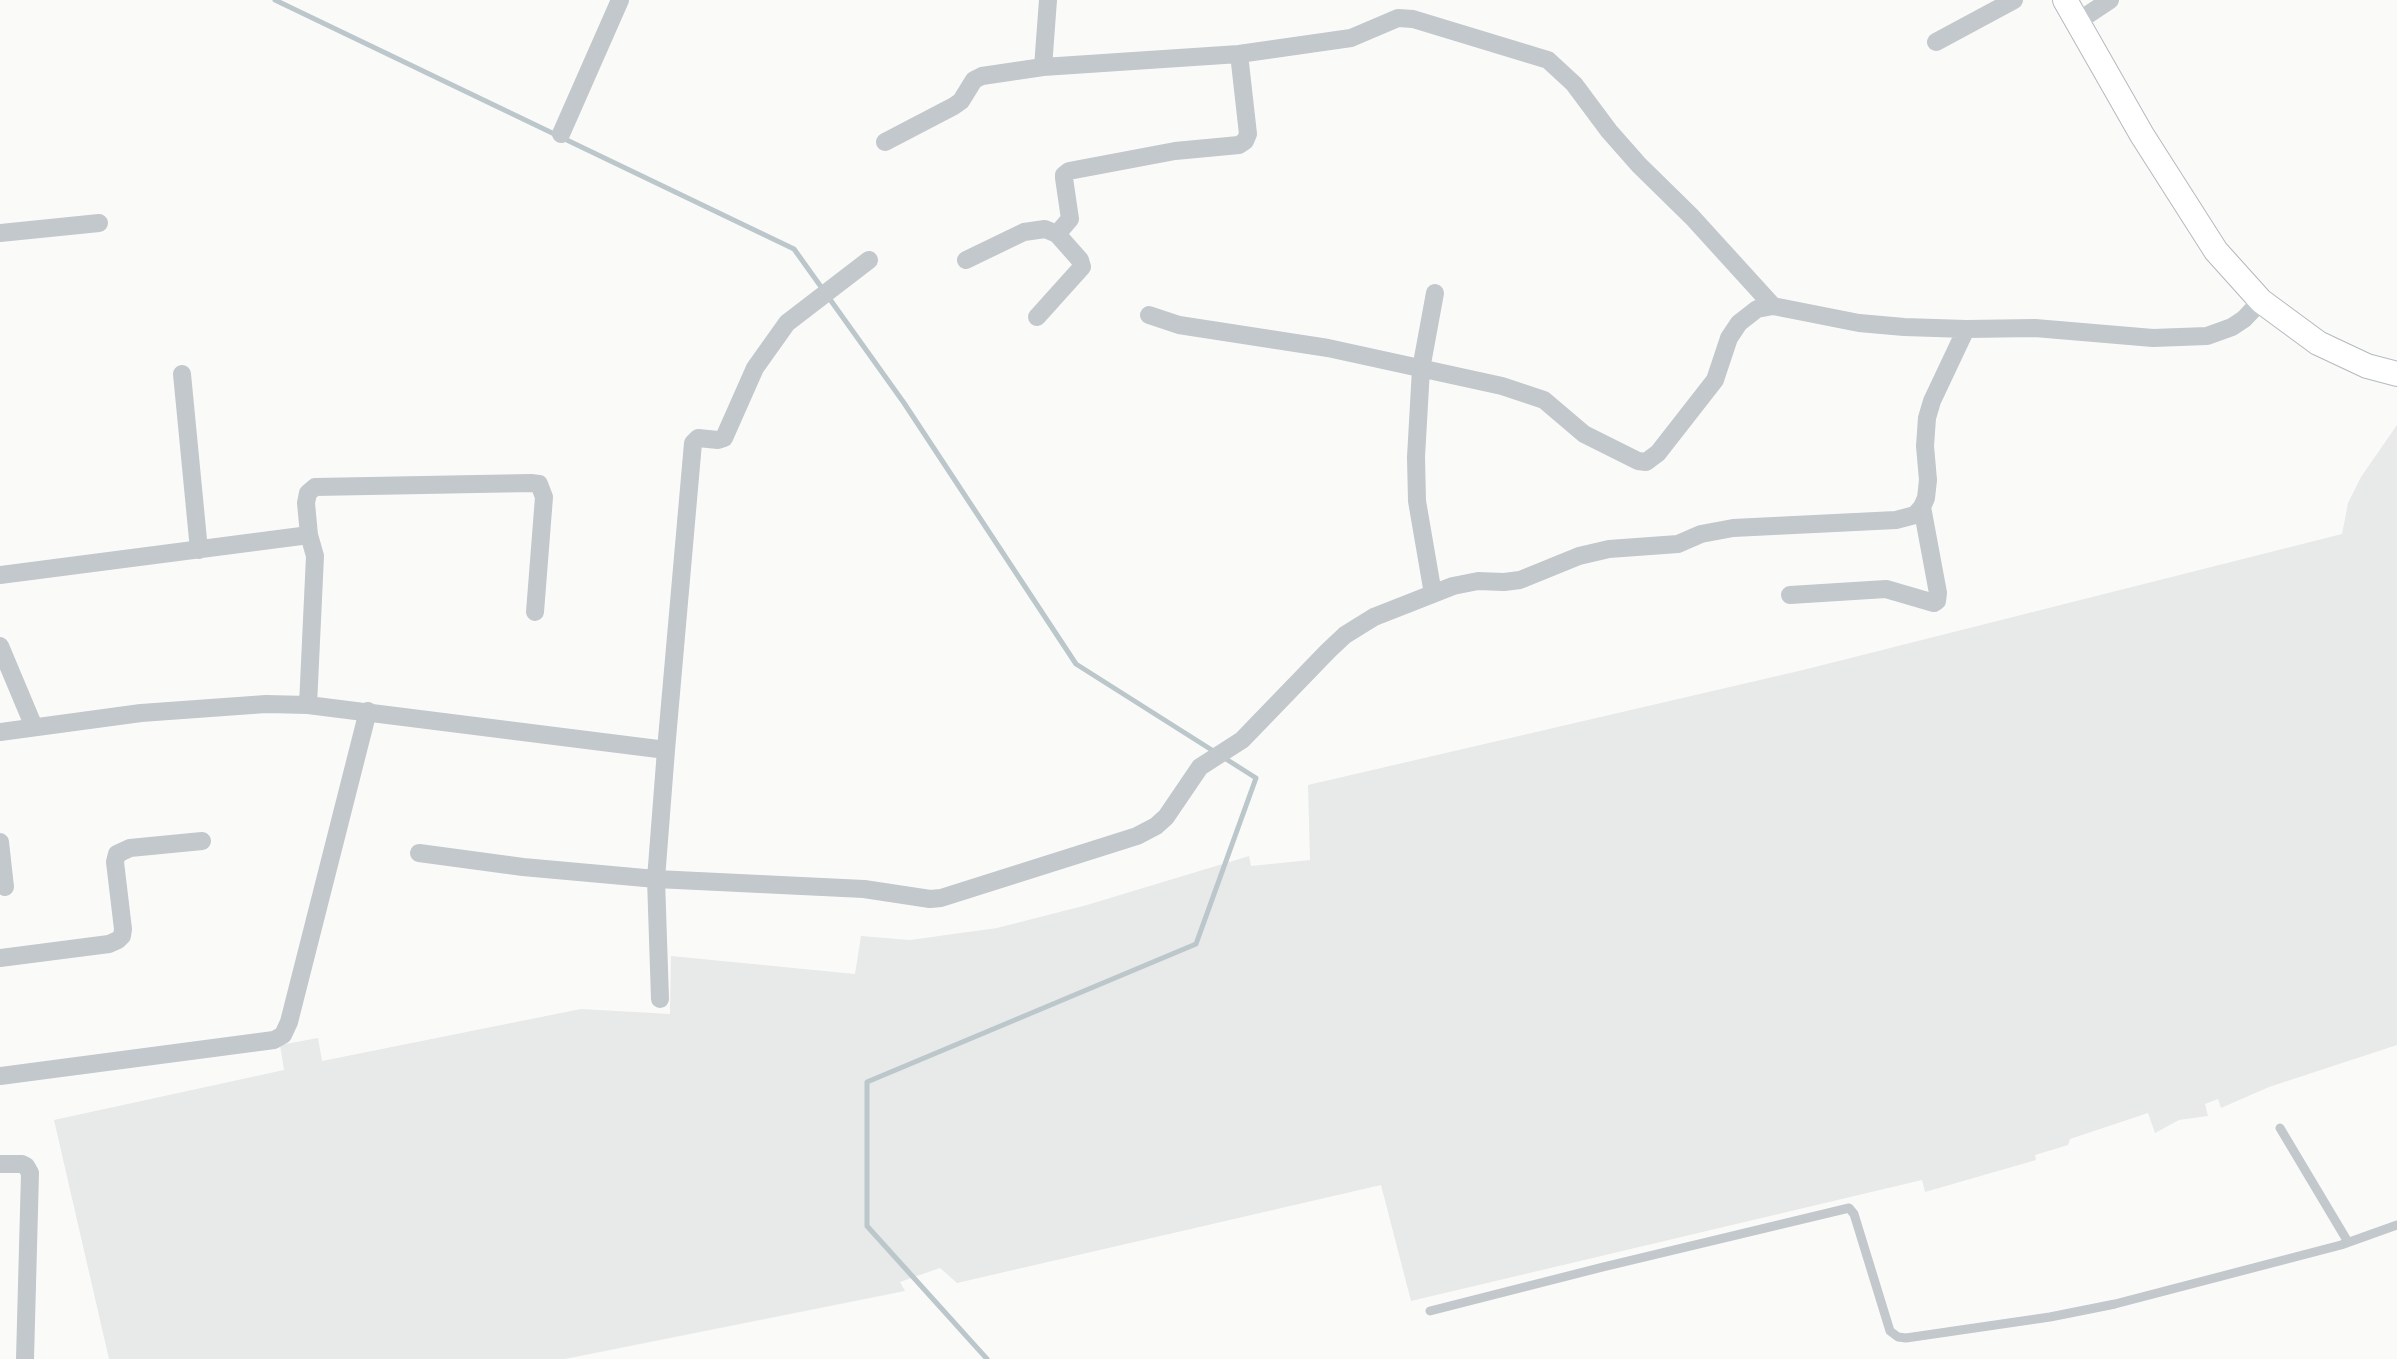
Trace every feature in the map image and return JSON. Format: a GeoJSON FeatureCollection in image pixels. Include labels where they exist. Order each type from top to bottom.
{"type":"FeatureCollection","features":[{"type":"Feature","properties":{"kind":"street"},"geometry":{"type":"LineString","coordinates":[[561,134],[620,0]]}},
{"type":"Feature","properties":{"kind":"street"},"geometry":{"type":"LineString","coordinates":[[1043,67],[1048,0]]}},
{"type":"Feature","properties":{"kind":"street"},"geometry":{"type":"LineString","coordinates":[[1936,42],[2014,0]]}},
{"type":"Feature","properties":{"kind":"street"},"geometry":{"type":"LineString","coordinates":[[2110,0],[2071,11],[2142,135],[2216,251],[2261,301],[2318,343],[2367,366],[2397,374]]}},
{"type":"Feature","properties":{"kind":"street"},"geometry":{"type":"LineString","coordinates":[[885,142],[954,106],[978,78],[1043,67],[1239,54],[1351,38],[1398,18],[1413,19],[1548,60],[1574,84],[1609,131],[1639,165],[1709,235],[1773,306]]}},
{"type":"Feature","properties":{"kind":"street"},"geometry":{"type":"LineString","coordinates":[[1057,234],[1070,219],[1063,178],[1069,170],[1175,151],[1239,145],[1245,141],[1248,134],[1239,54]]}},
{"type":"Feature","properties":{"kind":"street"},"geometry":{"type":"LineString","coordinates":[[0,233],[99,223]]}},
{"type":"Feature","properties":{"kind":"street"},"geometry":{"type":"LineString","coordinates":[[966,260],[1024,232],[1045,229],[1057,234],[1080,260],[1082,267],[1037,317]]}},
{"type":"Feature","properties":{"kind":"street"},"geometry":{"type":"LineString","coordinates":[[660,999],[656,879],[693,443],[698,438],[724,438],[755,368],[788,323],[869,260]]}},
{"type":"Feature","properties":{"kind":"street"},"geometry":{"type":"LineString","coordinates":[[1433,594],[1417,501],[1416,457],[1421,369],[1435,293]]}},
{"type":"Feature","properties":{"kind":"street"},"geometry":{"type":"LineString","coordinates":[[1149,315],[1179,325],[1328,348],[1502,386],[1544,400],[1584,434],[1638,461],[1646,462],[1658,453],[1715,380],[1730,338],[1739,323],[1757,309],[1773,306],[1859,323],[1904,327],[2035,328],[2153,338],[2207,335],[2232,327],[2261,301]]}},
{"type":"Feature","properties":{"kind":"street"},"geometry":{"type":"LineString","coordinates":[[1790,594],[1886,589],[1934,604],[1937,601],[1938,593],[1922,508],[1928,480],[1925,446],[1927,418],[1932,401],[1966,329]]}},
{"type":"Feature","properties":{"kind":"street"},"geometry":{"type":"LineString","coordinates":[[183,374],[199,550]]}},
{"type":"Feature","properties":{"kind":"street"},"geometry":{"type":"LineString","coordinates":[[308,705],[314,563],[306,503],[308,493],[313,488],[321,485],[539,484],[544,497],[535,611]]}},
{"type":"Feature","properties":{"kind":"street"},"geometry":{"type":"LineString","coordinates":[[419,853],[523,867],[656,879],[883,891],[930,899],[942,898],[1137,835],[1156,826],[1166,817],[1200,767],[1242,740],[1345,635],[1374,617],[1453,586],[1478,581],[1520,580],[1580,556],[1609,549],[1678,544],[1702,534],[1733,528],[1905,519],[1922,508]]}},
{"type":"Feature","properties":{"kind":"street"},"geometry":{"type":"LineString","coordinates":[[0,575],[309,535]]}},
{"type":"Feature","properties":{"kind":"street"},"geometry":{"type":"LineString","coordinates":[[0,646],[34,727]]}},
{"type":"Feature","properties":{"kind":"street"},"geometry":{"type":"LineString","coordinates":[[0,732],[141,713],[214,707],[308,705],[666,750]]}},
{"type":"Feature","properties":{"kind":"street"},"geometry":{"type":"LineString","coordinates":[[0,1076],[274,1040],[283,1035],[288,1029],[368,711]]}},
{"type":"Feature","properties":{"kind":"street"},"geometry":{"type":"LineString","coordinates":[[0,958],[110,944],[118,940],[123,929],[115,862],[117,854],[130,848],[202,841]]}},
{"type":"Feature","properties":{"kind":"street"},"geometry":{"type":"LineString","coordinates":[[0,842],[5,887]]}},
{"type":"Feature","properties":{"kind":"street"},"geometry":{"type":"LineString","coordinates":[[0,1164],[22,1164],[30,1173],[24,1359]]}},
{"type":"Feature","properties":{"kind":"lane"},"geometry":{"type":"LineString","coordinates":[[2280,1128],[2348,1242]]}},
{"type":"Feature","properties":{"kind":"lane"},"geometry":{"type":"LineString","coordinates":[[1430,1311],[1849,1208],[1854,1213],[1890,1331],[1898,1337],[1906,1338],[2050,1317],[2115,1304],[2348,1242],[2397,1225]]}},
{"type":"Feature","properties":{"kind":"shaded area"},"geometry":{"type":"Polygon","coordinates":[[[2397,425],[2397,1045],[2269,1087],[2221,1108],[2218,1099],[2205,1104],[2208,1116],[2179,1120],[2155,1133],[2148,1113],[2070,1139],[2068,1145],[2035,1155],[2036,1160],[1925,1192],[1922,1180],[1411,1301],[1381,1185],[957,1283],[940,1268],[900,1282],[905,1291],[565,1359],[109,1359],[54,1120],[284,1070],[280,1045],[318,1038],[322,1061],[581,1009],[670,1014],[671,956],[855,974],[861,936],[910,940],[997,928],[1087,905],[1249,856],[1251,866],[1310,860],[1308,785],[1803,670],[2342,534],[2348,503],[2361,477],[2397,425]]]}},
{"type":"Feature","properties":{"kind":"waterway"},"geometry":{"type":"LineString","coordinates":[[275,0],[794,249],[904,403],[1076,664],[1256,778],[1196,944],[867,1082],[867,1226],[987,1359]]}}]}
